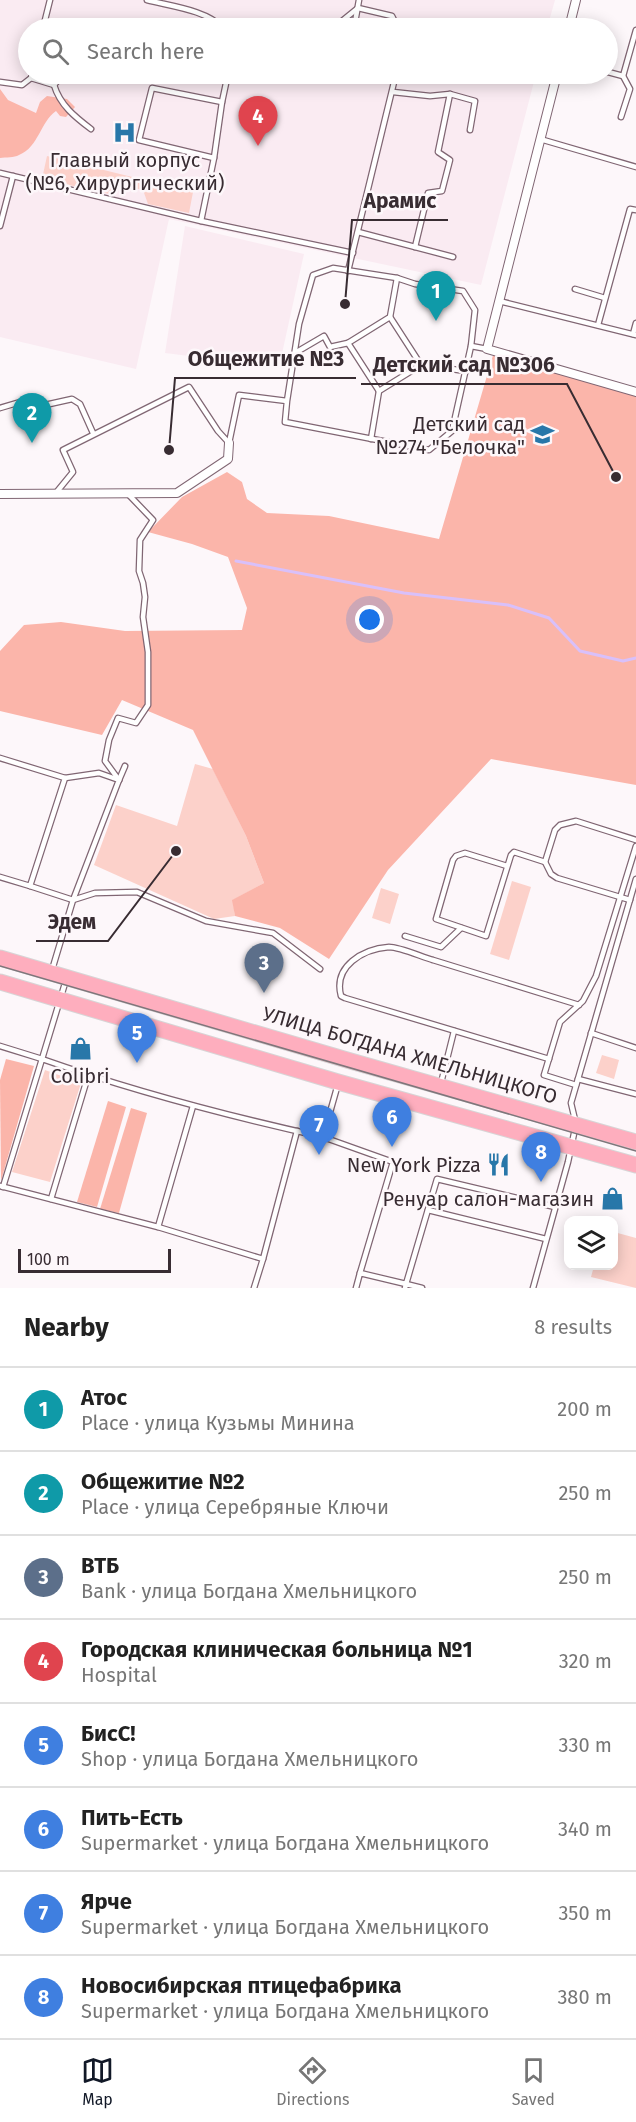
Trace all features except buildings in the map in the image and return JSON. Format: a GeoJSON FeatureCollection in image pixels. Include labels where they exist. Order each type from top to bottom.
{"type":"FeatureCollection","features":[{"type":"Feature","properties":{"kind":"highway","name":"УЛИЦА БОГДАНА ХМЕЛЬНИЦКОГО"},"geometry":{"type":"LineString","coordinates":[[0,958],[636,1142]]}},
{"type":"Feature","properties":{"kind":"highway"},"geometry":{"type":"LineString","coordinates":[[0,982],[338,1082],[636,1165]]}},
{"type":"Feature","properties":{"kind":"street"},"geometry":{"type":"LineString","coordinates":[[572,18],[576,0]]}},
{"type":"Feature","properties":{"kind":"street"},"geometry":{"type":"LineString","coordinates":[[554,84],[487,349],[636,392]]}},
{"type":"Feature","properties":{"kind":"street"},"geometry":{"type":"LineString","coordinates":[[0,494],[177,494],[228,459],[229,443]]}},
{"type":"Feature","properties":{"kind":"lane"},"geometry":{"type":"LineString","coordinates":[[46,18],[50,0]]}},
{"type":"Feature","properties":{"kind":"lane"},"geometry":{"type":"LineString","coordinates":[[147,0],[210,18]]}},
{"type":"Feature","properties":{"kind":"lane"},"geometry":{"type":"LineString","coordinates":[[356,18],[359,0]]}},
{"type":"Feature","properties":{"kind":"lane"},"geometry":{"type":"LineString","coordinates":[[346,18],[358,8]]}},
{"type":"Feature","properties":{"kind":"lane"},"geometry":{"type":"LineString","coordinates":[[358,8],[393,18]]}},
{"type":"Feature","properties":{"kind":"lane"},"geometry":{"type":"LineString","coordinates":[[621,117],[630,89],[623,76],[636,30]]}},
{"type":"Feature","properties":{"kind":"lane"},"geometry":{"type":"LineString","coordinates":[[618,75],[623,76]]}},
{"type":"Feature","properties":{"kind":"lane"},"geometry":{"type":"LineString","coordinates":[[0,82],[23,84]]}},
{"type":"Feature","properties":{"kind":"lane"},"geometry":{"type":"LineString","coordinates":[[201,221],[226,84]]}},
{"type":"Feature","properties":{"kind":"lane"},"geometry":{"type":"LineString","coordinates":[[348,271],[394,84]]}},
{"type":"Feature","properties":{"kind":"lane"},"geometry":{"type":"LineString","coordinates":[[54,85],[64,105],[91,129]]}},
{"type":"Feature","properties":{"kind":"lane"},"geometry":{"type":"LineString","coordinates":[[214,158],[139,140],[152,88],[222,102]]}},
{"type":"Feature","properties":{"kind":"lane"},"geometry":{"type":"LineString","coordinates":[[393,92],[430,96],[450,94],[475,101],[470,130]]}},
{"type":"Feature","properties":{"kind":"lane"},"geometry":{"type":"LineString","coordinates":[[415,247],[428,193],[442,191],[450,160],[438,152],[450,94]]}},
{"type":"Feature","properties":{"kind":"lane"},"geometry":{"type":"LineString","coordinates":[[540,139],[636,167]]}},
{"type":"Feature","properties":{"kind":"lane"},"geometry":{"type":"LineString","coordinates":[[0,173],[201,221],[353,253]]}},
{"type":"Feature","properties":{"kind":"lane"},"geometry":{"type":"LineString","coordinates":[[0,226],[14,176]]}},
{"type":"Feature","properties":{"kind":"lane"},"geometry":{"type":"LineString","coordinates":[[597,325],[630,209],[636,210]]}},
{"type":"Feature","properties":{"kind":"lane"},"geometry":{"type":"LineString","coordinates":[[358,232],[453,257]]}},
{"type":"Feature","properties":{"kind":"lane"},"geometry":{"type":"LineString","coordinates":[[333,268],[397,278],[415,284],[463,291],[475,310],[471,346],[452,431],[429,450],[285,422],[299,324],[313,275],[333,268]]}},
{"type":"Feature","properties":{"kind":"lane"},"geometry":{"type":"LineString","coordinates":[[397,278],[390,317],[421,365]]}},
{"type":"Feature","properties":{"kind":"lane"},"geometry":{"type":"LineString","coordinates":[[575,289],[605,298]]}},
{"type":"Feature","properties":{"kind":"lane"},"geometry":{"type":"LineString","coordinates":[[499,301],[634,334],[636,323]]}},
{"type":"Feature","properties":{"kind":"lane"},"geometry":{"type":"LineString","coordinates":[[295,353],[324,336],[330,347],[348,344],[390,317]]}},
{"type":"Feature","properties":{"kind":"lane"},"geometry":{"type":"LineString","coordinates":[[348,344],[379,391],[371,439]]}},
{"type":"Feature","properties":{"kind":"lane"},"geometry":{"type":"LineString","coordinates":[[471,346],[487,349]]}},
{"type":"Feature","properties":{"kind":"lane"},"geometry":{"type":"LineString","coordinates":[[379,391],[421,365],[466,371]]}},
{"type":"Feature","properties":{"kind":"lane"},"geometry":{"type":"LineString","coordinates":[[55,494],[73,472],[63,450],[189,387],[218,431],[229,443]]}},
{"type":"Feature","properties":{"kind":"lane"},"geometry":{"type":"LineString","coordinates":[[229,443],[240,395],[287,401]]}},
{"type":"Feature","properties":{"kind":"lane"},"geometry":{"type":"LineString","coordinates":[[0,408],[27,400],[36,407],[72,399],[80,404],[93,433]]}},
{"type":"Feature","properties":{"kind":"lane"},"geometry":{"type":"LineString","coordinates":[[119,780],[105,760],[109,740],[118,718],[136,723],[148,705],[148,652],[143,617],[143,583],[139,571],[140,540],[153,520],[126,493]]}},
{"type":"Feature","properties":{"kind":"lane"},"geometry":{"type":"LineString","coordinates":[[0,758],[65,778],[99,773],[119,780]]}},
{"type":"Feature","properties":{"kind":"lane"},"geometry":{"type":"LineString","coordinates":[[125,765],[73,900],[59,975],[60,1000],[1,1186],[158,1227],[263,1259]]}},
{"type":"Feature","properties":{"kind":"lane"},"geometry":{"type":"LineString","coordinates":[[30,886],[65,778]]}},
{"type":"Feature","properties":{"kind":"lane"},"geometry":{"type":"LineString","coordinates":[[630,900],[557,878],[551,874],[545,862],[557,827],[576,821],[636,840]]}},
{"type":"Feature","properties":{"kind":"lane"},"geometry":{"type":"LineString","coordinates":[[576,1085],[544,1075],[560,1022],[579,1005],[596,976],[636,846]]}},
{"type":"Feature","properties":{"kind":"lane"},"geometry":{"type":"LineString","coordinates":[[507,866],[465,853],[454,858],[435,918],[437,921],[486,936],[511,855],[514,852],[545,862]]}},
{"type":"Feature","properties":{"kind":"lane"},"geometry":{"type":"LineString","coordinates":[[0,877],[73,900],[94,893],[137,892],[206,921],[273,933],[320,969]]}},
{"type":"Feature","properties":{"kind":"lane"},"geometry":{"type":"LineString","coordinates":[[533,1288],[576,1124],[571,1103],[636,879]]}},
{"type":"Feature","properties":{"kind":"lane"},"geometry":{"type":"LineString","coordinates":[[611,905],[617,907]]}},
{"type":"Feature","properties":{"kind":"lane"},"geometry":{"type":"LineString","coordinates":[[405,936],[412,936],[441,947],[461,928]]}},
{"type":"Feature","properties":{"kind":"lane"},"geometry":{"type":"LineString","coordinates":[[549,1059],[341,996],[340,990],[345,969],[351,960],[358,956],[390,947],[579,1005]]}},
{"type":"Feature","properties":{"kind":"lane"},"geometry":{"type":"LineString","coordinates":[[440,1085],[454,1031]]}},
{"type":"Feature","properties":{"kind":"lane"},"geometry":{"type":"LineString","coordinates":[[591,1033],[636,1048]]}},
{"type":"Feature","properties":{"kind":"lane"},"geometry":{"type":"LineString","coordinates":[[0,1046],[88,1076],[193,1106],[322,1137],[393,1162],[356,1288]]}},
{"type":"Feature","properties":{"kind":"lane"},"geometry":{"type":"LineString","coordinates":[[51,1198],[88,1076]]}},
{"type":"Feature","properties":{"kind":"lane"},"geometry":{"type":"LineString","coordinates":[[578,1079],[636,1094]]}},
{"type":"Feature","properties":{"kind":"lane"},"geometry":{"type":"LineString","coordinates":[[322,1137],[338,1082]]}},
{"type":"Feature","properties":{"kind":"lane"},"geometry":{"type":"LineString","coordinates":[[158,1227],[193,1106]]}},
{"type":"Feature","properties":{"kind":"lane"},"geometry":{"type":"LineString","coordinates":[[254,1288],[297,1131]]}},
{"type":"Feature","properties":{"kind":"lane"},"geometry":{"type":"LineString","coordinates":[[405,1286],[437,1179],[555,1207]]}},
{"type":"Feature","properties":{"kind":"lane"},"geometry":{"type":"LineString","coordinates":[[428,1210],[546,1239]]}},
{"type":"Feature","properties":{"kind":"lane"},"geometry":{"type":"LineString","coordinates":[[360,1273],[405,1286],[422,1288]]}},
{"type":"Feature","properties":{"kind":"shaded area"},"geometry":{"type":"Polygon","coordinates":[[[0,0],[555,0],[550,18],[18,18],[18,84],[533,84],[481,285],[169,219],[136,369],[0,337],[0,0]]]}},
{"type":"Feature","properties":{"kind":"shaded area"},"geometry":{"type":"Polygon","coordinates":[[[0,89],[8,100],[36,113],[40,102],[47,96],[67,99],[75,107],[66,117],[60,116],[56,111],[46,121],[26,151],[15,157],[0,158],[0,89]]]}},
{"type":"Feature","properties":{"kind":"shaded area"},"geometry":{"type":"Polygon","coordinates":[[[47,156],[193,192],[189,213],[148,204],[143,190],[121,185],[114,195],[42,179],[47,156]]]}},
{"type":"Feature","properties":{"kind":"shaded area"},"geometry":{"type":"Polygon","coordinates":[[[185,226],[304,254],[279,367],[165,353],[185,226]]]}},
{"type":"Feature","properties":{"kind":"shaded area"},"geometry":{"type":"Polygon","coordinates":[[[494,352],[636,396],[636,785],[491,759],[388,870],[329,959],[280,928],[235,916],[232,900],[264,883],[246,836],[193,730],[122,700],[102,735],[0,711],[0,651],[24,625],[61,622],[125,631],[242,630],[247,608],[228,557],[148,532],[182,497],[227,472],[242,482],[247,499],[267,513],[329,516],[439,539],[494,352]]]}},
{"type":"Feature","properties":{"kind":"shaded area"},"geometry":{"type":"Polygon","coordinates":[[[195,764],[213,769],[246,836],[264,883],[233,900],[235,916],[214,919],[94,865],[116,805],[177,826],[195,764]]]}},
{"type":"Feature","properties":{"kind":"shaded area"},"geometry":{"type":"Polygon","coordinates":[[[512,881],[531,887],[509,960],[490,954],[512,881]]]}},
{"type":"Feature","properties":{"kind":"shaded area"},"geometry":{"type":"Polygon","coordinates":[[[381,888],[399,894],[390,924],[372,918],[381,888]]]}},
{"type":"Feature","properties":{"kind":"shaded area"},"geometry":{"type":"Polygon","coordinates":[[[602,1055],[619,1060],[614,1079],[596,1073],[602,1055]]]}},
{"type":"Feature","properties":{"kind":"shaded area"},"geometry":{"type":"Polygon","coordinates":[[[6,1059],[34,1066],[1,1181],[0,1080],[6,1059]]]}},
{"type":"Feature","properties":{"kind":"shaded area"},"geometry":{"type":"Polygon","coordinates":[[[45,1070],[81,1083],[50,1182],[12,1172],[45,1070]]]}},
{"type":"Feature","properties":{"kind":"shaded area"},"geometry":{"type":"Polygon","coordinates":[[[108,1101],[126,1107],[97,1207],[77,1202],[108,1101]]]}},
{"type":"Feature","properties":{"kind":"shaded area"},"geometry":{"type":"Polygon","coordinates":[[[131,1108],[147,1113],[119,1213],[100,1209],[131,1108]]]}},
{"type":"Feature","properties":{"kind":"shaded area"},"geometry":{"type":"Polygon","coordinates":[[[618,1233],[636,1238],[636,1288],[591,1277],[593,1270],[618,1270],[618,1233]]]}},
{"type":"Feature","properties":{"kind":"waterway"},"geometry":{"type":"LineString","coordinates":[[236,561],[404,593],[508,605],[549,618],[580,651],[623,661],[636,658]]}},
{"type":"Feature","properties":{"kind":"tram line"},"geometry":{"type":"LineString","coordinates":[[0,966],[636,1151]]}},
{"type":"Feature","properties":{"kind":"place","name":"Главный корпус (№6, Хирургический)"},"geometry":{"type":"Point","coordinates":[125,132]}},
{"type":"Feature","properties":{"kind":"place","name":"Городская клиническая больница №1"},"geometry":{"type":"Point","coordinates":[258,146]}},
{"type":"Feature","properties":{"kind":"place","name":"Арамис"},"geometry":{"type":"Point","coordinates":[345,304]}},
{"type":"Feature","properties":{"kind":"place","name":"Атос"},"geometry":{"type":"Point","coordinates":[436,321]}},
{"type":"Feature","properties":{"kind":"place","name":"Детский сад №274 \"Белочка\""},"geometry":{"type":"Point","coordinates":[543,435]}},
{"type":"Feature","properties":{"kind":"place","name":"Общежитие №2"},"geometry":{"type":"Point","coordinates":[32,443]}},
{"type":"Feature","properties":{"kind":"place","name":"Общежитие №3"},"geometry":{"type":"Point","coordinates":[169,450]}},
{"type":"Feature","properties":{"kind":"place","name":"Детский сад №306"},"geometry":{"type":"Point","coordinates":[616,477]}},
{"type":"Feature","properties":{"kind":"place","name":"Эдем"},"geometry":{"type":"Point","coordinates":[176,851]}},
{"type":"Feature","properties":{"kind":"place","name":"ВТБ"},"geometry":{"type":"Point","coordinates":[264,993]}},
{"type":"Feature","properties":{"kind":"place","name":"Colibri"},"geometry":{"type":"Point","coordinates":[80,1049]}},
{"type":"Feature","properties":{"kind":"place","name":"БисС!"},"geometry":{"type":"Point","coordinates":[137,1063]}},
{"type":"Feature","properties":{"kind":"place","name":"Пить-Есть"},"geometry":{"type":"Point","coordinates":[392,1147]}},
{"type":"Feature","properties":{"kind":"place","name":"Ярче"},"geometry":{"type":"Point","coordinates":[319,1155]}},
{"type":"Feature","properties":{"kind":"place","name":"New York Pizza"},"geometry":{"type":"Point","coordinates":[499,1165]}},
{"type":"Feature","properties":{"kind":"place","name":"Новосибирская птицефабрика"},"geometry":{"type":"Point","coordinates":[541,1182]}},
{"type":"Feature","properties":{"kind":"place","name":"Ренуар салон-магазин"},"geometry":{"type":"Point","coordinates":[612,1199]}}]}
